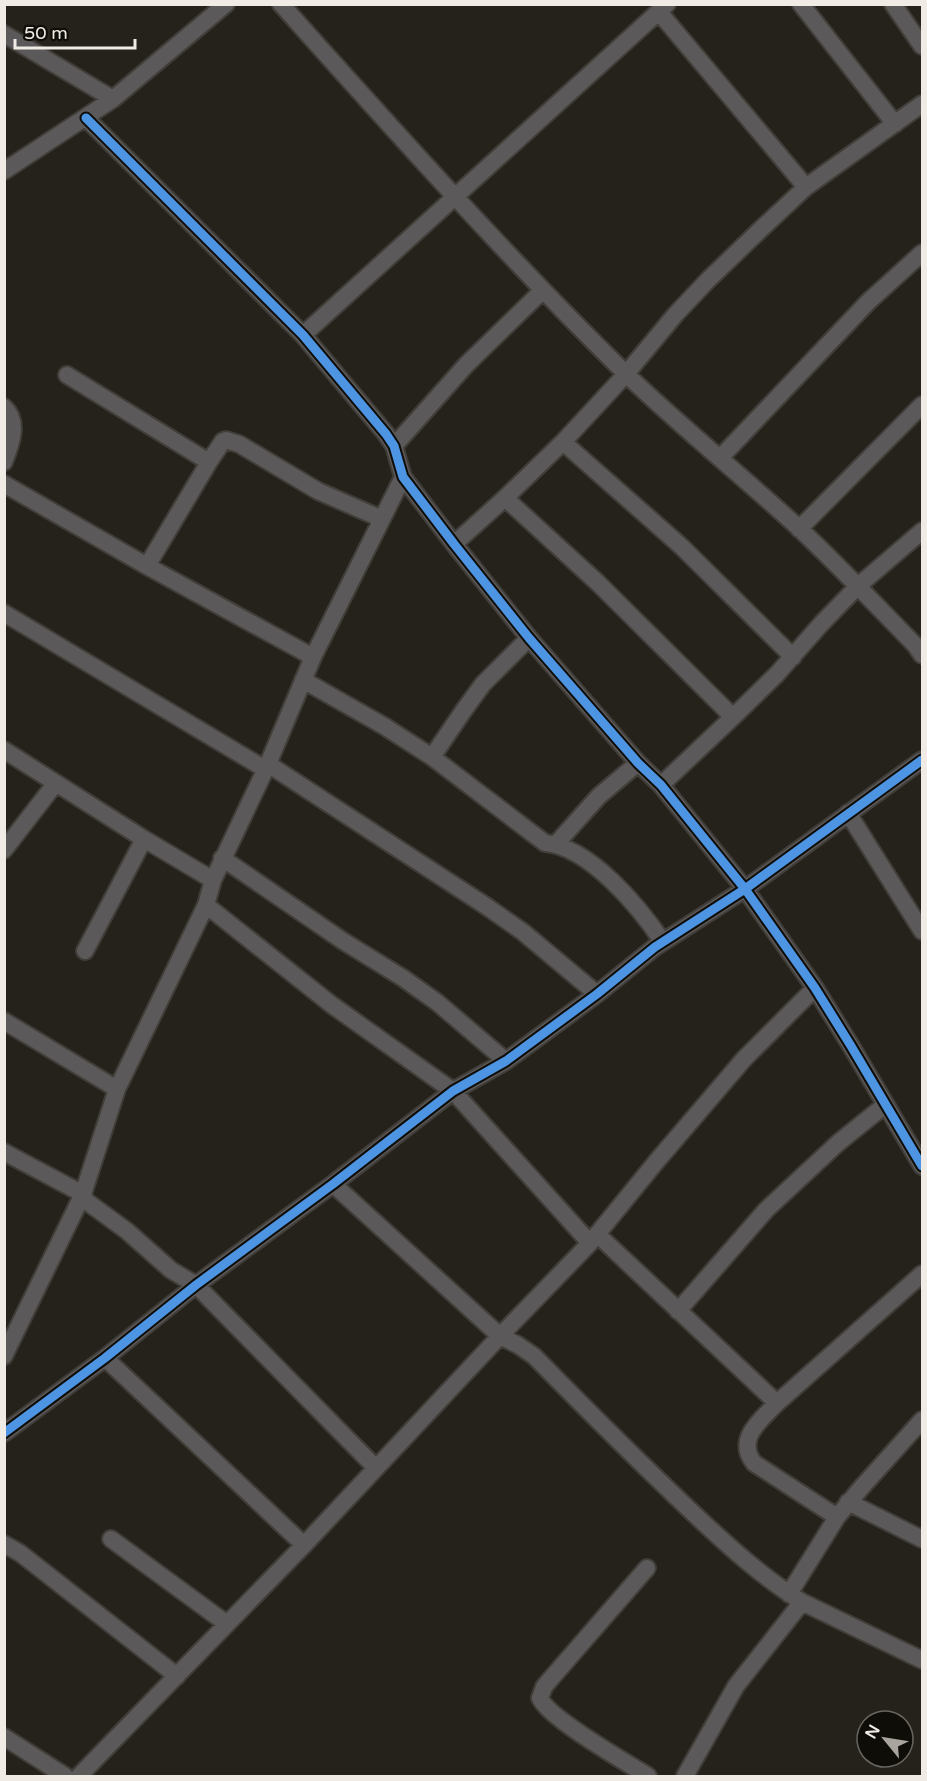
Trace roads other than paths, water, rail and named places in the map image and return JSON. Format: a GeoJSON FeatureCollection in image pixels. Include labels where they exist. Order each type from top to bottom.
{"type":"FeatureCollection","features":[{"type":"Feature","properties":{"kind":"street"},"geometry":{"type":"LineString","coordinates":[[4,171],[113,99],[226,4]]}},
{"type":"Feature","properties":{"kind":"street"},"geometry":{"type":"LineString","coordinates":[[281,4],[455,198],[626,374],[800,529],[920,646]]}},
{"type":"Feature","properties":{"kind":"street"},"geometry":{"type":"LineString","coordinates":[[801,4],[895,124]]}},
{"type":"Feature","properties":{"kind":"street"},"geometry":{"type":"LineString","coordinates":[[893,4],[922,46]]}},
{"type":"Feature","properties":{"kind":"street"},"geometry":{"type":"LineString","coordinates":[[303,335],[663,8],[806,187]]}},
{"type":"Feature","properties":{"kind":"street"},"geometry":{"type":"LineString","coordinates":[[4,34],[113,99]]}},
{"type":"Feature","properties":{"kind":"street"},"geometry":{"type":"LineString","coordinates":[[454,544],[563,442],[708,280],[806,187],[922,104]]}},
{"type":"Feature","properties":{"kind":"street"},"geometry":{"type":"LineString","coordinates":[[86,118],[303,335],[394,446],[403,477],[454,544],[529,638],[638,763],[661,785],[745,889],[814,988],[922,1166]]}},
{"type":"Feature","properties":{"kind":"street"},"geometry":{"type":"LineString","coordinates":[[720,458],[868,302],[922,253]]}},
{"type":"Feature","properties":{"kind":"street"},"geometry":{"type":"LineString","coordinates":[[394,446],[466,365],[543,290]]}},
{"type":"Feature","properties":{"kind":"street"},"geometry":{"type":"LineString","coordinates":[[68,375],[209,462]]}},
{"type":"Feature","properties":{"kind":"street"},"geometry":{"type":"LineString","coordinates":[[800,529],[922,405]]}},
{"type":"Feature","properties":{"kind":"street"},"geometry":{"type":"LineString","coordinates":[[4,407],[10,412],[14,423],[4,462]]}},
{"type":"Feature","properties":{"kind":"street"},"geometry":{"type":"LineString","coordinates":[[147,566],[209,462],[223,441],[228,439],[318,491],[382,519]]}},
{"type":"Feature","properties":{"kind":"street"},"geometry":{"type":"LineString","coordinates":[[563,442],[682,547],[793,657]]}},
{"type":"Feature","properties":{"kind":"street"},"geometry":{"type":"LineString","coordinates":[[4,1356],[83,1194],[117,1089],[206,905],[222,858],[266,767],[313,657],[403,477]]}},
{"type":"Feature","properties":{"kind":"street"},"geometry":{"type":"LineString","coordinates":[[4,484],[313,657]]}},
{"type":"Feature","properties":{"kind":"street"},"geometry":{"type":"LineString","coordinates":[[505,498],[598,583],[734,717]]}},
{"type":"Feature","properties":{"kind":"street"},"geometry":{"type":"LineString","coordinates":[[661,785],[734,717],[858,586],[922,531]]}},
{"type":"Feature","properties":{"kind":"street"},"geometry":{"type":"LineString","coordinates":[[4,613],[266,767],[486,906],[523,932],[597,994]]}},
{"type":"Feature","properties":{"kind":"street"},"geometry":{"type":"LineString","coordinates":[[432,757],[483,684],[529,638]]}},
{"type":"Feature","properties":{"kind":"street"},"geometry":{"type":"LineString","coordinates":[[303,680],[384,726],[432,757],[545,843],[556,844],[584,857],[615,884],[663,942]]}},
{"type":"Feature","properties":{"kind":"street"},"geometry":{"type":"LineString","coordinates":[[4,750],[55,784],[213,880]]}},
{"type":"Feature","properties":{"kind":"street"},"geometry":{"type":"LineString","coordinates":[[4,1433],[453,1091],[506,1061],[663,942],[745,889],[922,760]]}},
{"type":"Feature","properties":{"kind":"street"},"geometry":{"type":"LineString","coordinates":[[556,844],[599,796],[638,763]]}},
{"type":"Feature","properties":{"kind":"street"},"geometry":{"type":"LineString","coordinates":[[4,850],[55,784]]}},
{"type":"Feature","properties":{"kind":"street"},"geometry":{"type":"LineString","coordinates":[[848,813],[922,931]]}},
{"type":"Feature","properties":{"kind":"street"},"geometry":{"type":"LineString","coordinates":[[85,951],[144,839]]}},
{"type":"Feature","properties":{"kind":"street"},"geometry":{"type":"LineString","coordinates":[[222,858],[343,941],[429,996],[506,1061]]}},
{"type":"Feature","properties":{"kind":"street"},"geometry":{"type":"LineString","coordinates":[[206,905],[332,1005],[453,1091],[594,1239],[678,1311],[777,1403]]}},
{"type":"Feature","properties":{"kind":"street"},"geometry":{"type":"LineString","coordinates":[[79,1776],[304,1545],[594,1239],[663,1153],[744,1059],[814,988]]}},
{"type":"Feature","properties":{"kind":"street"},"geometry":{"type":"LineString","coordinates":[[4,1021],[117,1089]]}},
{"type":"Feature","properties":{"kind":"street"},"geometry":{"type":"LineString","coordinates":[[678,1311],[766,1210],[838,1143],[885,1105]]}},
{"type":"Feature","properties":{"kind":"street"},"geometry":{"type":"LineString","coordinates":[[4,1152],[83,1194],[99,1212],[127,1231],[171,1270],[196,1285],[375,1468]]}},
{"type":"Feature","properties":{"kind":"street"},"geometry":{"type":"LineString","coordinates":[[333,1184],[500,1336],[534,1356],[654,1476],[721,1539],[795,1598],[922,1660]]}},
{"type":"Feature","properties":{"kind":"street"},"geometry":{"type":"LineString","coordinates":[[837,1517],[754,1463],[746,1450],[751,1434],[777,1403],[922,1274]]}},
{"type":"Feature","properties":{"kind":"street"},"geometry":{"type":"LineString","coordinates":[[105,1358],[304,1545]]}},
{"type":"Feature","properties":{"kind":"street"},"geometry":{"type":"LineString","coordinates":[[685,1776],[736,1686],[795,1598],[837,1517],[922,1420]]}},
{"type":"Feature","properties":{"kind":"street"},"geometry":{"type":"LineString","coordinates":[[848,1502],[922,1539]]}},
{"type":"Feature","properties":{"kind":"street"},"geometry":{"type":"LineString","coordinates":[[111,1539],[227,1624]]}},
{"type":"Feature","properties":{"kind":"street"},"geometry":{"type":"LineString","coordinates":[[4,1544],[20,1553],[177,1676]]}},
{"type":"Feature","properties":{"kind":"street"},"geometry":{"type":"LineString","coordinates":[[647,1568],[548,1682],[540,1698],[547,1709],[567,1724],[648,1776]]}},
{"type":"Feature","properties":{"kind":"street"},"geometry":{"type":"LineString","coordinates":[[4,1737],[65,1776]]}}]}
